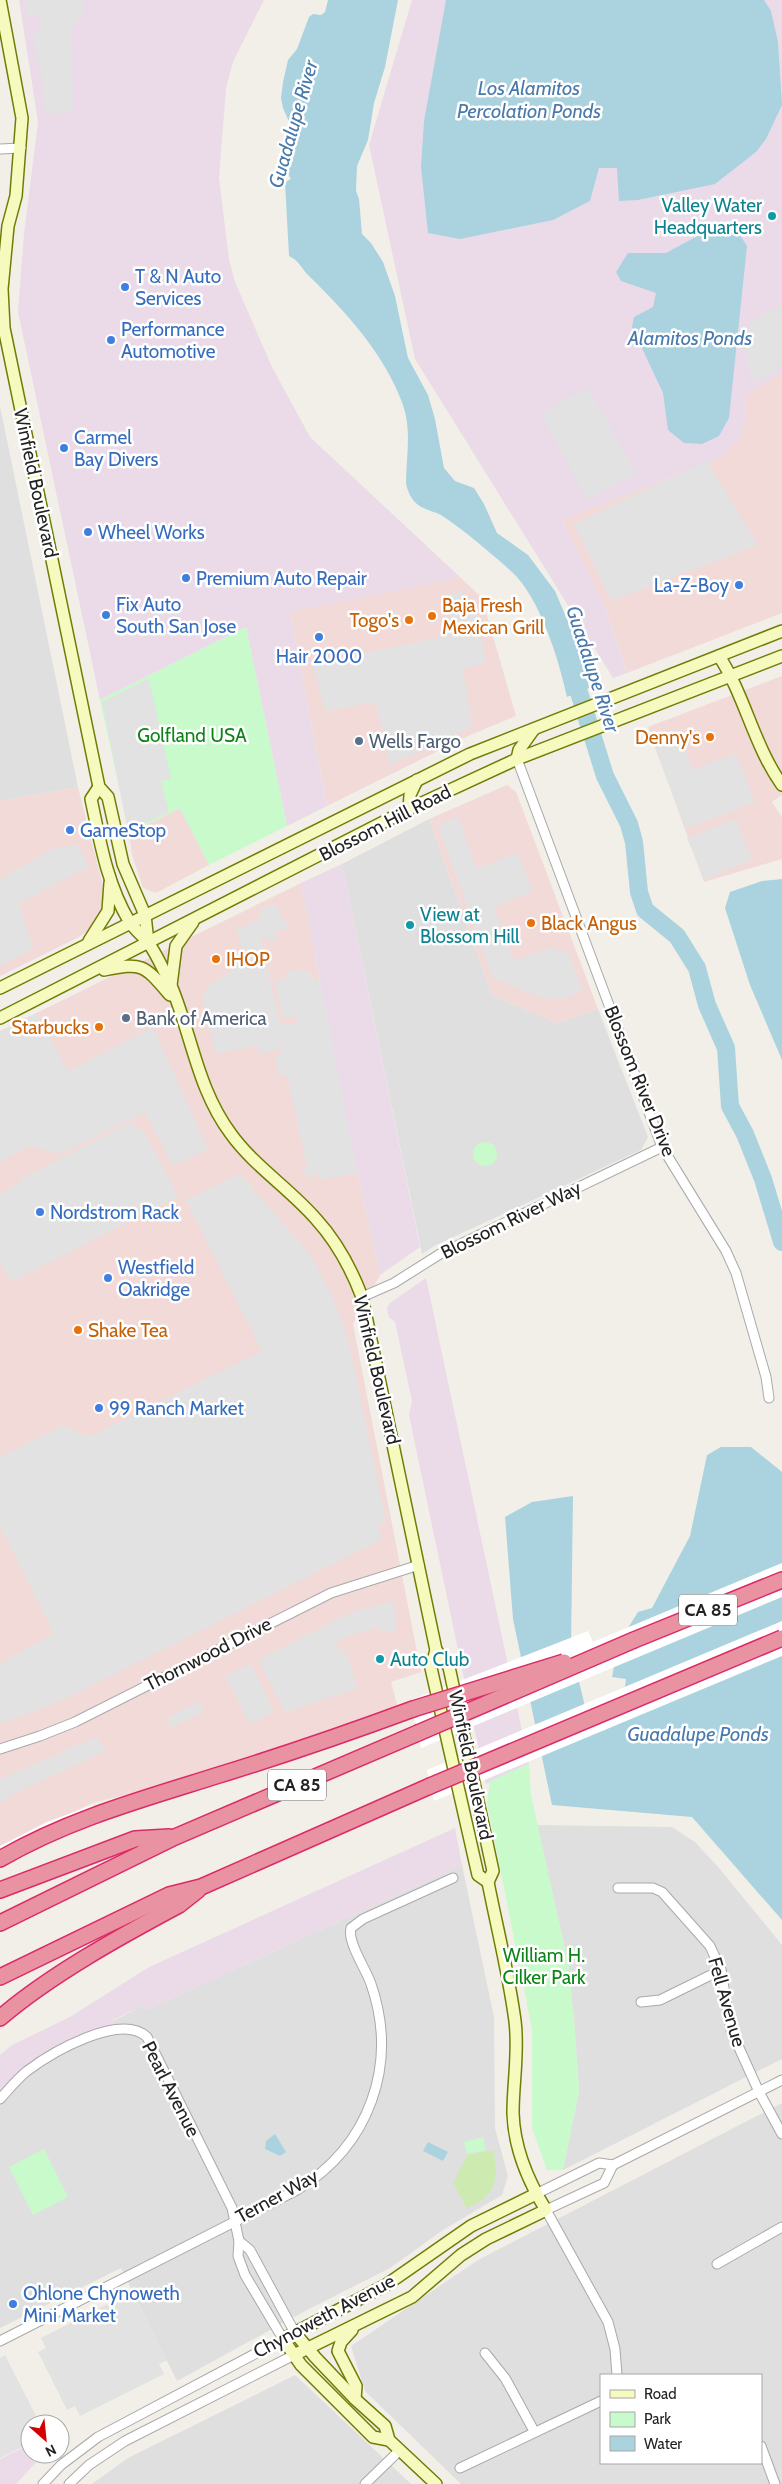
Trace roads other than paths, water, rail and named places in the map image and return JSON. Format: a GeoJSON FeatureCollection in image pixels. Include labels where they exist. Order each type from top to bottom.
{"type":"FeatureCollection","features":[{"type":"Feature","properties":{"kind":"highway","name":"CA 85"},"geometry":{"type":"LineString","coordinates":[[0,1923],[176,1836],[634,1640],[782,1580]]}},
{"type":"Feature","properties":{"kind":"highway"},"geometry":{"type":"LineString","coordinates":[[0,1978],[169,1895],[201,1887],[430,1786],[782,1638]]}},
{"type":"Feature","properties":{"kind":"highway"},"geometry":{"type":"LineString","coordinates":[[0,1859],[40,1837],[95,1814],[331,1739],[412,1709],[634,1640]]}},
{"type":"Feature","properties":{"kind":"highway"},"geometry":{"type":"LineString","coordinates":[[0,1890],[135,1839],[176,1836]]}},
{"type":"Feature","properties":{"kind":"highway"},"geometry":{"type":"LineString","coordinates":[[0,2018],[16,2004],[56,1978],[179,1905],[201,1887]]}},
{"type":"Feature","properties":{"kind":"street","name":"Winfield Boulevard"},"geometry":{"type":"LineString","coordinates":[[0,0],[22,118],[16,196],[8,226],[2,289],[4,328],[98,787],[108,797],[123,864],[145,915],[148,942]]}},
{"type":"Feature","properties":{"kind":"street"},"geometry":{"type":"LineString","coordinates":[[0,149],[21,148]]}},
{"type":"Feature","properties":{"kind":"street","name":"Blossom Hill Road"},"geometry":{"type":"LineString","coordinates":[[0,988],[417,780],[540,725],[782,631]]}},
{"type":"Feature","properties":{"kind":"street"},"geometry":{"type":"LineString","coordinates":[[719,656],[732,676],[763,752],[782,785]]}},
{"type":"Feature","properties":{"kind":"street","name":"Blossom Hill Road"},"geometry":{"type":"LineString","coordinates":[[0,1018],[148,942],[194,921],[409,809],[517,759],[782,656]]}},
{"type":"Feature","properties":{"kind":"street"},"geometry":{"type":"LineString","coordinates":[[517,759],[519,750],[540,725]]}},
{"type":"Feature","properties":{"kind":"street","name":"Blossom River Drive"},"geometry":{"type":"LineString","coordinates":[[517,759],[662,1147],[726,1250],[736,1273],[766,1377],[769,1398]]}},
{"type":"Feature","properties":{"kind":"street"},"geometry":{"type":"LineString","coordinates":[[409,809],[410,795],[417,780]]}},
{"type":"Feature","properties":{"kind":"street","name":"Winfield Boulevard"},"geometry":{"type":"LineString","coordinates":[[98,787],[91,799],[104,861],[130,922],[148,942],[171,987],[188,1032],[196,1064],[215,1110],[247,1153],[316,1218],[346,1260],[362,1297],[436,1650],[449,1667],[494,1871],[488,1882],[515,2022],[517,2056],[513,2114],[515,2133],[520,2155],[536,2194],[546,2210]]}},
{"type":"Feature","properties":{"kind":"street"},"geometry":{"type":"LineString","coordinates":[[88,943],[108,911],[110,876]]}},
{"type":"Feature","properties":{"kind":"street"},"geometry":{"type":"LineString","coordinates":[[171,987],[176,946],[194,921]]}},
{"type":"Feature","properties":{"kind":"street"},"geometry":{"type":"LineString","coordinates":[[88,974],[129,965],[139,966],[149,972],[177,1003]]}},
{"type":"Feature","properties":{"kind":"street","name":"Blossom River Way"},"geometry":{"type":"LineString","coordinates":[[362,1297],[394,1283],[440,1254],[662,1147]]}},
{"type":"Feature","properties":{"kind":"street","name":"Thornwood Drive"},"geometry":{"type":"LineString","coordinates":[[0,1749],[75,1722],[331,1593],[419,1565]]}},
{"type":"Feature","properties":{"kind":"street","name":"Winfield Boulevard"},"geometry":{"type":"LineString","coordinates":[[436,1650],[431,1668],[478,1875],[488,1882]]}},
{"type":"Feature","properties":{"kind":"street","name":"Terner Way"},"geometry":{"type":"LineString","coordinates":[[0,2341],[297,2190],[337,2159],[358,2130],[370,2104],[380,2074],[381,2032],[372,1986],[350,1939],[351,1928],[363,1919],[453,1878]]}},
{"type":"Feature","properties":{"kind":"street","name":"Fell Avenue"},"geometry":{"type":"LineString","coordinates":[[618,1888],[653,1888],[662,1892],[710,1946],[721,1970],[731,2030],[759,2092],[782,2134]]}},
{"type":"Feature","properties":{"kind":"street"},"geometry":{"type":"LineString","coordinates":[[641,2002],[660,2000],[721,1970]]}},
{"type":"Feature","properties":{"kind":"street","name":"Pearl Avenue"},"geometry":{"type":"LineString","coordinates":[[0,2099],[27,2072],[61,2050],[110,2030],[126,2028],[141,2032],[146,2037],[155,2054],[232,2208],[239,2241],[238,2256],[245,2274],[283,2339],[301,2366],[373,2437],[389,2440]]}},
{"type":"Feature","properties":{"kind":"street","name":"Chynoweth Avenue"},"geometry":{"type":"LineString","coordinates":[[43,2484],[61,2465],[98,2436],[386,2285],[471,2226],[599,2163],[613,2165],[782,2080]]}},
{"type":"Feature","properties":{"kind":"street","name":"Chynoweth Avenue"},"geometry":{"type":"LineString","coordinates":[[69,2484],[89,2465],[126,2441],[419,2293],[454,2260],[486,2240],[604,2183],[613,2165]]}},
{"type":"Feature","properties":{"kind":"street"},"geometry":{"type":"LineString","coordinates":[[546,2210],[608,2322],[615,2349],[616,2374]]}},
{"type":"Feature","properties":{"kind":"street"},"geometry":{"type":"LineString","coordinates":[[717,2264],[782,2228]]}},
{"type":"Feature","properties":{"kind":"street","name":"Pearl Avenue"},"geometry":{"type":"LineString","coordinates":[[239,2241],[250,2250],[295,2333],[355,2399],[386,2426],[389,2440],[436,2484]]}},
{"type":"Feature","properties":{"kind":"street"},"geometry":{"type":"LineString","coordinates":[[355,2399],[356,2386],[338,2351],[341,2342],[348,2334],[368,2318]]}},
{"type":"Feature","properties":{"kind":"street"},"geometry":{"type":"LineString","coordinates":[[484,2353],[505,2378],[534,2432]]}},
{"type":"Feature","properties":{"kind":"street"},"geometry":{"type":"LineString","coordinates":[[460,2468],[600,2400]]}},
{"type":"Feature","properties":{"kind":"street"},"geometry":{"type":"LineString","coordinates":[[762,2449],[775,2484]]}},
{"type":"Feature","properties":{"kind":"street"},"geometry":{"type":"LineString","coordinates":[[365,2484],[399,2450]]}},
{"type":"Feature","properties":{"kind":"water"},"geometry":{"type":"Polygon","coordinates":[[[328,0],[398,0],[385,67],[374,103],[368,140],[357,166],[356,191],[359,199],[362,234],[371,243],[383,262],[395,296],[408,358],[428,395],[435,419],[444,468],[455,481],[474,488],[484,504],[497,533],[528,555],[555,591],[583,657],[589,688],[567,697],[547,630],[540,613],[522,583],[512,572],[468,535],[441,515],[420,506],[411,498],[406,484],[408,444],[406,415],[386,368],[349,318],[297,262],[289,256],[285,182],[291,179],[287,172],[293,161],[294,133],[283,108],[281,98],[283,82],[288,60],[297,49],[309,17],[313,14],[321,15],[325,12],[328,0]]]}},
{"type":"Feature","properties":{"kind":"water","name":"Los Alamitos Percolation Ponds"},"geometry":{"type":"Polygon","coordinates":[[[446,0],[764,0],[771,11],[778,42],[782,105],[766,139],[756,152],[715,184],[638,200],[619,201],[617,168],[599,168],[590,201],[553,220],[460,239],[428,233],[421,167],[424,121],[446,0]]]}},
{"type":"Feature","properties":{"kind":"water","name":"Alamitos Ponds"},"geometry":{"type":"Polygon","coordinates":[[[714,227],[736,229],[747,246],[729,418],[719,436],[702,444],[684,443],[668,430],[663,393],[632,327],[634,317],[653,307],[656,293],[621,281],[616,272],[628,253],[666,253],[714,227]]]}},
{"type":"Feature","properties":{"kind":"water"},"geometry":{"type":"Polygon","coordinates":[[[782,879],[782,1060],[750,985],[725,908],[730,892],[762,881],[782,879]]]}},
{"type":"Feature","properties":{"kind":"water","name":"Guadalupe Ponds"},"geometry":{"type":"Polygon","coordinates":[[[721,1447],[751,1447],[782,1472],[782,1920],[692,1817],[552,1805],[513,1619],[505,1517],[532,1502],[573,1496],[571,1648],[588,1719],[603,1731],[617,1714],[625,1686],[626,1679],[612,1677],[618,1644],[638,1612],[652,1608],[690,1536],[707,1455],[721,1447]]]}},
{"type":"Feature","properties":{"kind":"water"},"geometry":{"type":"Polygon","coordinates":[[[275,2134],[286,2152],[280,2156],[265,2149],[266,2141],[275,2134]]]}},
{"type":"Feature","properties":{"kind":"water"},"geometry":{"type":"Polygon","coordinates":[[[428,2142],[448,2152],[443,2161],[423,2151],[428,2142]]]}},
{"type":"Feature","properties":{"kind":"waterway","name":"Guadalupe River"},"geometry":{"type":"LineString","coordinates":[[572,670],[605,776],[629,824],[634,842],[639,892],[645,910],[677,936],[697,968],[707,1005],[726,1048],[730,1106],[745,1134],[763,1179],[782,1242]]}},
{"type":"Feature","properties":{"kind":"place","name":"Valley Water Headquarters"},"geometry":{"type":"Point","coordinates":[772,216]}},
{"type":"Feature","properties":{"kind":"place","name":"T & N Auto Services"},"geometry":{"type":"Point","coordinates":[125,287]}},
{"type":"Feature","properties":{"kind":"place","name":"Performance Automotive"},"geometry":{"type":"Point","coordinates":[111,340]}},
{"type":"Feature","properties":{"kind":"place","name":"Carmel Bay Divers"},"geometry":{"type":"Point","coordinates":[64,448]}},
{"type":"Feature","properties":{"kind":"place","name":"Wheel Works"},"geometry":{"type":"Point","coordinates":[88,532]}},
{"type":"Feature","properties":{"kind":"place","name":"Premium Auto Repair"},"geometry":{"type":"Point","coordinates":[186,578]}},
{"type":"Feature","properties":{"kind":"place","name":"La-Z-Boy"},"geometry":{"type":"Point","coordinates":[739,585]}},
{"type":"Feature","properties":{"kind":"place","name":"Fix Auto South San Jose"},"geometry":{"type":"Point","coordinates":[106,615]}},
{"type":"Feature","properties":{"kind":"place","name":"Baja Fresh Mexican Grill"},"geometry":{"type":"Point","coordinates":[432,616]}},
{"type":"Feature","properties":{"kind":"place","name":"Togo's"},"geometry":{"type":"Point","coordinates":[409,620]}},
{"type":"Feature","properties":{"kind":"place","name":"Hair 2000"},"geometry":{"type":"Point","coordinates":[319,637]}},
{"type":"Feature","properties":{"kind":"place","name":"Denny's"},"geometry":{"type":"Point","coordinates":[710,737]}},
{"type":"Feature","properties":{"kind":"place","name":"Wells Fargo"},"geometry":{"type":"Point","coordinates":[359,741]}},
{"type":"Feature","properties":{"kind":"place","name":"GameStop"},"geometry":{"type":"Point","coordinates":[70,830]}},
{"type":"Feature","properties":{"kind":"place","name":"Black Angus"},"geometry":{"type":"Point","coordinates":[531,923]}},
{"type":"Feature","properties":{"kind":"place","name":"View at Blossom Hill"},"geometry":{"type":"Point","coordinates":[410,925]}},
{"type":"Feature","properties":{"kind":"place","name":"IHOP"},"geometry":{"type":"Point","coordinates":[216,959]}},
{"type":"Feature","properties":{"kind":"place","name":"Bank of America"},"geometry":{"type":"Point","coordinates":[126,1018]}},
{"type":"Feature","properties":{"kind":"place","name":"Starbucks"},"geometry":{"type":"Point","coordinates":[99,1027]}},
{"type":"Feature","properties":{"kind":"place","name":"Nordstrom Rack"},"geometry":{"type":"Point","coordinates":[40,1212]}},
{"type":"Feature","properties":{"kind":"place","name":"Westfield Oakridge"},"geometry":{"type":"Point","coordinates":[108,1278]}},
{"type":"Feature","properties":{"kind":"place","name":"Shake Tea"},"geometry":{"type":"Point","coordinates":[78,1330]}},
{"type":"Feature","properties":{"kind":"place","name":"99 Ranch Market"},"geometry":{"type":"Point","coordinates":[99,1408]}},
{"type":"Feature","properties":{"kind":"place","name":"Auto Club"},"geometry":{"type":"Point","coordinates":[380,1659]}},
{"type":"Feature","properties":{"kind":"place","name":"Ohlone Chynoweth Mini Market"},"geometry":{"type":"Point","coordinates":[13,2304]}},
{"type":"Feature","properties":{"kind":"park label","name":"Golfland USA"},"geometry":{"type":"Point","coordinates":[192,735]}},
{"type":"Feature","properties":{"kind":"park label","name":"William H. Cilker Park"},"geometry":{"type":"Point","coordinates":[544,1966]}}]}
